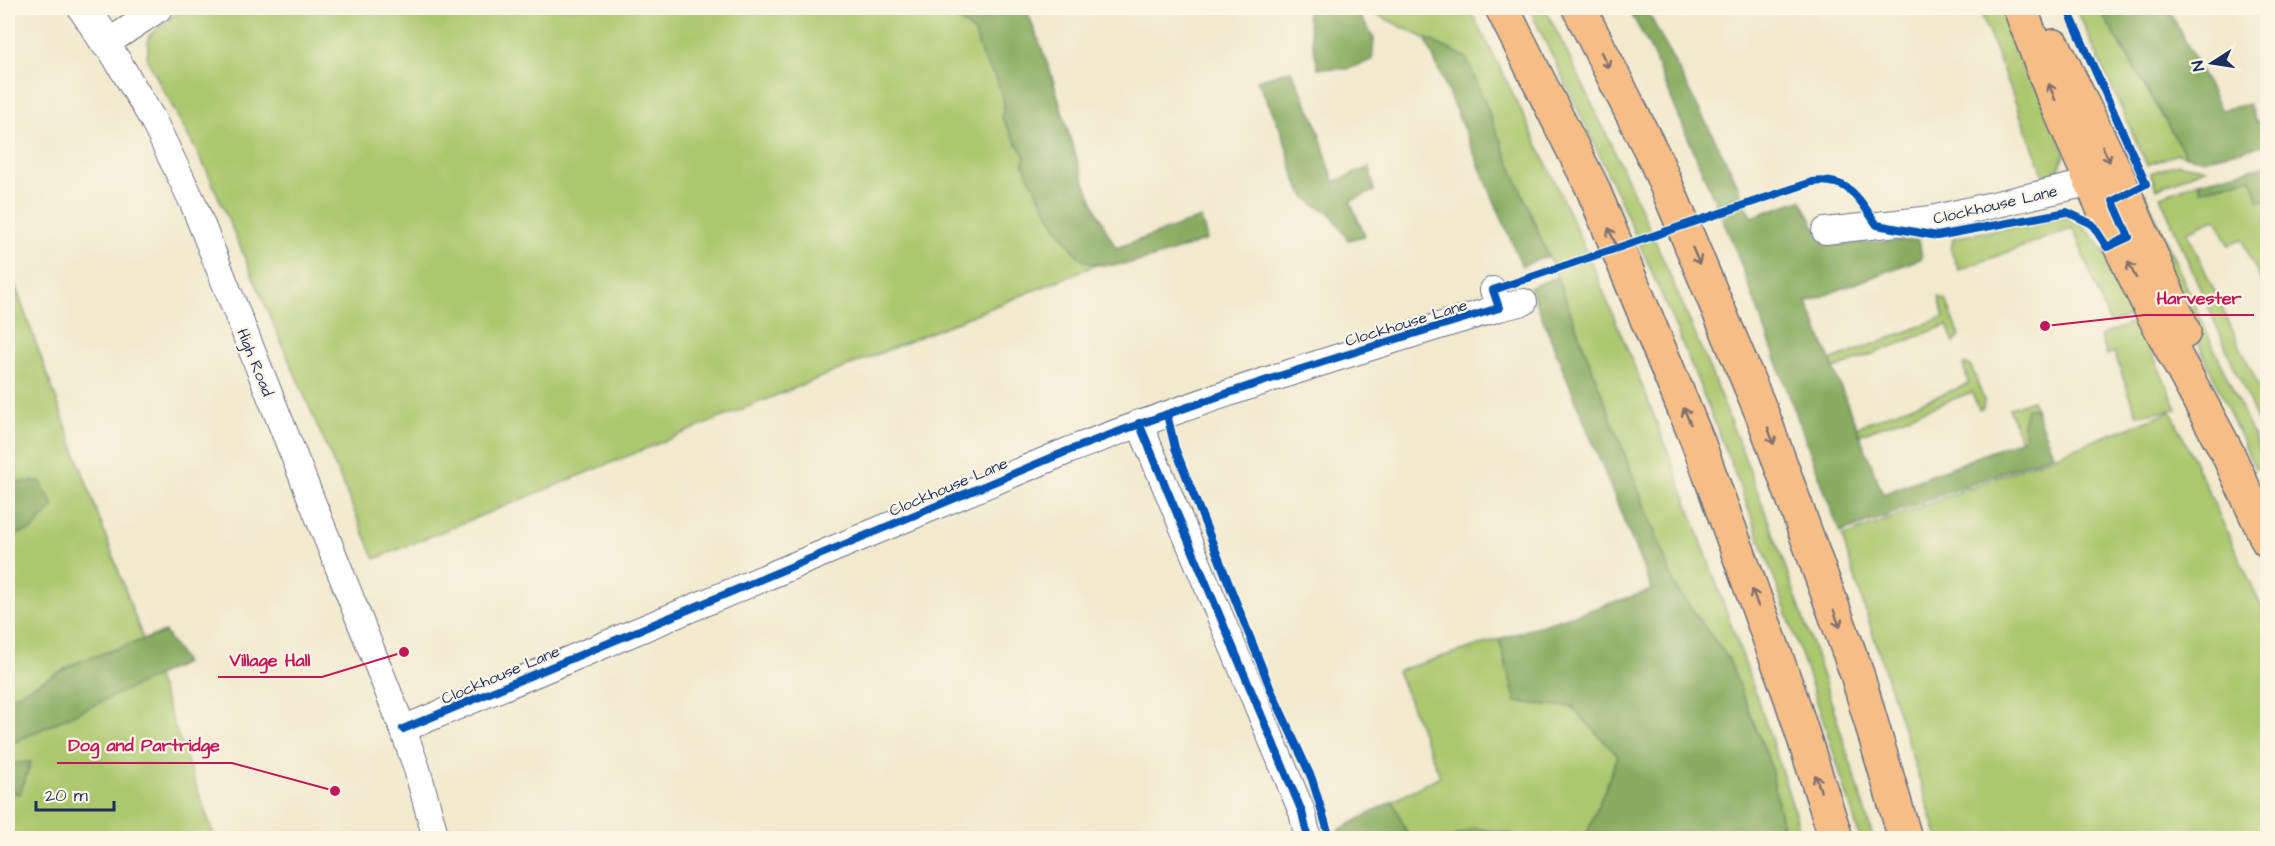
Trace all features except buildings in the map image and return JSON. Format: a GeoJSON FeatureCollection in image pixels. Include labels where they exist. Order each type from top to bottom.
{"type":"FeatureCollection","features":[{"type":"Feature","properties":{"kind":"main road"},"geometry":{"type":"LineString","coordinates":[[1502,8],[1592,187],[1698,442],[1791,698],[1836,838]]}},
{"type":"Feature","properties":{"kind":"main road"},"geometry":{"type":"LineString","coordinates":[[1579,8],[1656,161],[1763,416],[1857,674],[1905,838]]}},
{"type":"Feature","properties":{"kind":"main road"},"geometry":{"type":"LineString","coordinates":[[2020,8],[2053,95],[2154,316],[2227,452],[2268,542]]}},
{"type":"Feature","properties":{"kind":"main road"},"geometry":{"type":"LineString","coordinates":[[2033,8],[2080,96],[2176,309],[2227,452]]}},
{"type":"Feature","properties":{"kind":"street","name":"High Road"},"geometry":{"type":"LineString","coordinates":[[84,8],[153,120],[188,193],[403,729],[417,769],[436,838]]}},
{"type":"Feature","properties":{"kind":"street"},"geometry":{"type":"LineString","coordinates":[[107,43],[160,8]]}},
{"type":"Feature","properties":{"kind":"street","name":"Clockhouse Lane"},"geometry":{"type":"LineString","coordinates":[[1826,231],[1932,219],[2092,182]]}},
{"type":"Feature","properties":{"kind":"street","name":"Clockhouse Lane"},"geometry":{"type":"LineString","coordinates":[[403,729],[1139,423],[1496,299],[1524,302]]}},
{"type":"Feature","properties":{"kind":"street"},"geometry":{"type":"LineString","coordinates":[[1139,423],[1302,812],[1308,838]]}},
{"type":"Feature","properties":{"kind":"green space"},"geometry":{"type":"Polygon","coordinates":[[[183,8],[1017,8],[1101,263],[375,559],[209,175],[147,59],[149,36],[183,8]]]}},
{"type":"Feature","properties":{"kind":"green space"},"geometry":{"type":"Polygon","coordinates":[[[952,8],[1026,8],[1049,69],[1081,170],[1096,208],[1116,248],[1201,218],[1207,240],[1134,263],[1104,265],[1089,263],[1081,258],[1072,249],[1053,220],[1023,164],[1025,157],[1002,118],[1004,102],[997,80],[982,57],[975,33],[960,21],[952,8]]]}},
{"type":"Feature","properties":{"kind":"green space"},"geometry":{"type":"Polygon","coordinates":[[[1308,8],[1355,8],[1374,39],[1372,60],[1348,69],[1318,68],[1307,15],[1308,8]]]}},
{"type":"Feature","properties":{"kind":"green space"},"geometry":{"type":"Polygon","coordinates":[[[1367,8],[1469,8],[1505,77],[1571,217],[1632,360],[1688,504],[1771,740],[1802,838],[1785,838],[1770,764],[1728,658],[1676,588],[1557,277],[1466,58],[1367,8]]]}},
{"type":"Feature","properties":{"kind":"green space"},"geometry":{"type":"Polygon","coordinates":[[[1529,8],[1545,8],[1594,108],[1686,312],[1768,520],[1806,625],[1873,838],[1860,838],[1791,625],[1712,416],[1624,210],[1529,8]]]}},
{"type":"Feature","properties":{"kind":"green space"},"geometry":{"type":"Polygon","coordinates":[[[1628,8],[1646,8],[1732,172],[1751,217],[1801,200],[1824,245],[1919,240],[1922,258],[1807,302],[1883,494],[2025,438],[2023,426],[2027,408],[2035,409],[2053,454],[1840,533],[1736,251],[1650,48],[1628,8]]]}},
{"type":"Feature","properties":{"kind":"green space"},"geometry":{"type":"Polygon","coordinates":[[[1979,8],[2006,8],[2065,151],[2059,170],[2044,176],[1979,8]]]}},
{"type":"Feature","properties":{"kind":"green space"},"geometry":{"type":"Polygon","coordinates":[[[2076,8],[2099,8],[2186,156],[2177,154],[2147,165],[2076,8]]]}},
{"type":"Feature","properties":{"kind":"green space"},"geometry":{"type":"Polygon","coordinates":[[[2099,8],[2168,8],[2221,110],[2249,104],[2256,122],[2267,119],[2267,144],[2203,159],[2186,156],[2099,8]]]}},
{"type":"Feature","properties":{"kind":"green space"},"geometry":{"type":"Polygon","coordinates":[[[1425,38],[1466,57],[1548,256],[1522,266],[1425,38]]]}},
{"type":"Feature","properties":{"kind":"green space"},"geometry":{"type":"Polygon","coordinates":[[[1291,70],[1315,120],[1334,182],[1370,167],[1374,191],[1350,201],[1365,236],[1348,240],[1330,212],[1309,200],[1297,183],[1284,139],[1257,80],[1291,70]]]}},
{"type":"Feature","properties":{"kind":"green space"},"geometry":{"type":"Polygon","coordinates":[[[2178,164],[2206,168],[2157,189],[2150,173],[2178,164]]]}},
{"type":"Feature","properties":{"kind":"green space"},"geometry":{"type":"Polygon","coordinates":[[[2267,165],[2267,199],[2259,201],[2251,178],[2201,190],[2199,182],[2267,165]]]}},
{"type":"Feature","properties":{"kind":"green space"},"geometry":{"type":"Polygon","coordinates":[[[2252,178],[2259,200],[2267,199],[2267,294],[2242,240],[2229,245],[2216,218],[2187,232],[2267,404],[2267,442],[2160,196],[2199,182],[2201,190],[2252,178]]]}},
{"type":"Feature","properties":{"kind":"green space"},"geometry":{"type":"Polygon","coordinates":[[[2145,194],[2266,464],[2255,469],[2133,199],[2145,194]]]}},
{"type":"Feature","properties":{"kind":"green space"},"geometry":{"type":"Polygon","coordinates":[[[2065,217],[2090,233],[2099,245],[2115,271],[2134,314],[2110,324],[2073,228],[1959,270],[1951,250],[1953,238],[2065,217]]]}},
{"type":"Feature","properties":{"kind":"green space"},"geometry":{"type":"Polygon","coordinates":[[[8,266],[215,838],[8,838],[8,266]]]}},
{"type":"Feature","properties":{"kind":"green space"},"geometry":{"type":"Polygon","coordinates":[[[1557,277],[1676,588],[1728,658],[1770,764],[1785,838],[1590,838],[1587,834],[1618,756],[1572,707],[1516,702],[1499,639],[1652,590],[1530,287],[1557,277]]]}},
{"type":"Feature","properties":{"kind":"green space"},"geometry":{"type":"Polygon","coordinates":[[[1939,297],[1946,300],[1960,336],[1954,343],[1947,325],[1834,369],[1830,361],[1944,317],[1939,297]]]}},
{"type":"Feature","properties":{"kind":"green space"},"geometry":{"type":"Polygon","coordinates":[[[2138,321],[2177,409],[2137,415],[2114,352],[2107,355],[2100,336],[2138,321]]]}},
{"type":"Feature","properties":{"kind":"green space"},"geometry":{"type":"Polygon","coordinates":[[[1963,365],[1971,366],[1984,400],[1983,408],[1979,410],[1972,392],[1859,435],[1856,427],[1969,384],[1963,365]]]}},
{"type":"Feature","properties":{"kind":"green space"},"geometry":{"type":"Polygon","coordinates":[[[2032,400],[2035,409],[2027,409],[2023,426],[2025,438],[2021,440],[2009,409],[2032,400]]]}},
{"type":"Feature","properties":{"kind":"green space"},"geometry":{"type":"Polygon","coordinates":[[[2171,411],[2267,618],[2267,838],[1938,838],[1842,537],[2171,411]]]}},
{"type":"Feature","properties":{"kind":"green space"},"geometry":{"type":"Polygon","coordinates":[[[40,481],[54,506],[32,530],[8,536],[8,483],[40,481]]]}},
{"type":"Feature","properties":{"kind":"green space"},"geometry":{"type":"Polygon","coordinates":[[[165,632],[185,663],[8,745],[8,699],[78,662],[165,632]]]}},
{"type":"Feature","properties":{"kind":"green space"},"geometry":{"type":"Polygon","coordinates":[[[1499,639],[1516,702],[1572,707],[1618,756],[1587,834],[1590,838],[1339,838],[1339,830],[1440,776],[1397,671],[1499,639]]]}},
{"type":"Feature","properties":{"kind":"green space"},"geometry":{"type":"Polygon","coordinates":[[[31,762],[20,794],[8,791],[8,764],[31,762]]]}},
{"type":"Feature","properties":{"kind":"green space"},"geometry":{"type":"Polygon","coordinates":[[[1393,801],[1409,838],[1339,838],[1339,830],[1393,801]]]}},
{"type":"Feature","properties":{"kind":"green space"},"geometry":{"type":"Polygon","coordinates":[[[1475,828],[1513,834],[1520,838],[1451,838],[1475,828]]]}},
{"type":"Feature","properties":{"kind":"cycle path"},"geometry":{"type":"LineString","coordinates":[[403,729],[1070,450],[1283,375],[1499,308],[1493,290],[1812,182],[1825,181],[1844,186],[1858,198],[1877,225],[1937,236],[2067,212],[2092,224],[2107,247],[2129,237],[2113,201],[2146,184],[2067,8]]}},
{"type":"Feature","properties":{"kind":"cycle path"},"geometry":{"type":"LineString","coordinates":[[1167,414],[1175,448],[1271,690],[1312,779],[1330,838]]}},
{"type":"Feature","properties":{"kind":"cycle path"},"geometry":{"type":"LineString","coordinates":[[1139,423],[1302,812],[1308,838]]}},
{"type":"Feature","properties":{"kind":"place","name":"Harvester"},"geometry":{"type":"Point","coordinates":[2045,326]}},
{"type":"Feature","properties":{"kind":"place","name":"Village Hall"},"geometry":{"type":"Point","coordinates":[404,652]}},
{"type":"Feature","properties":{"kind":"place","name":"Dog and Partridge"},"geometry":{"type":"Point","coordinates":[335,791]}}]}
